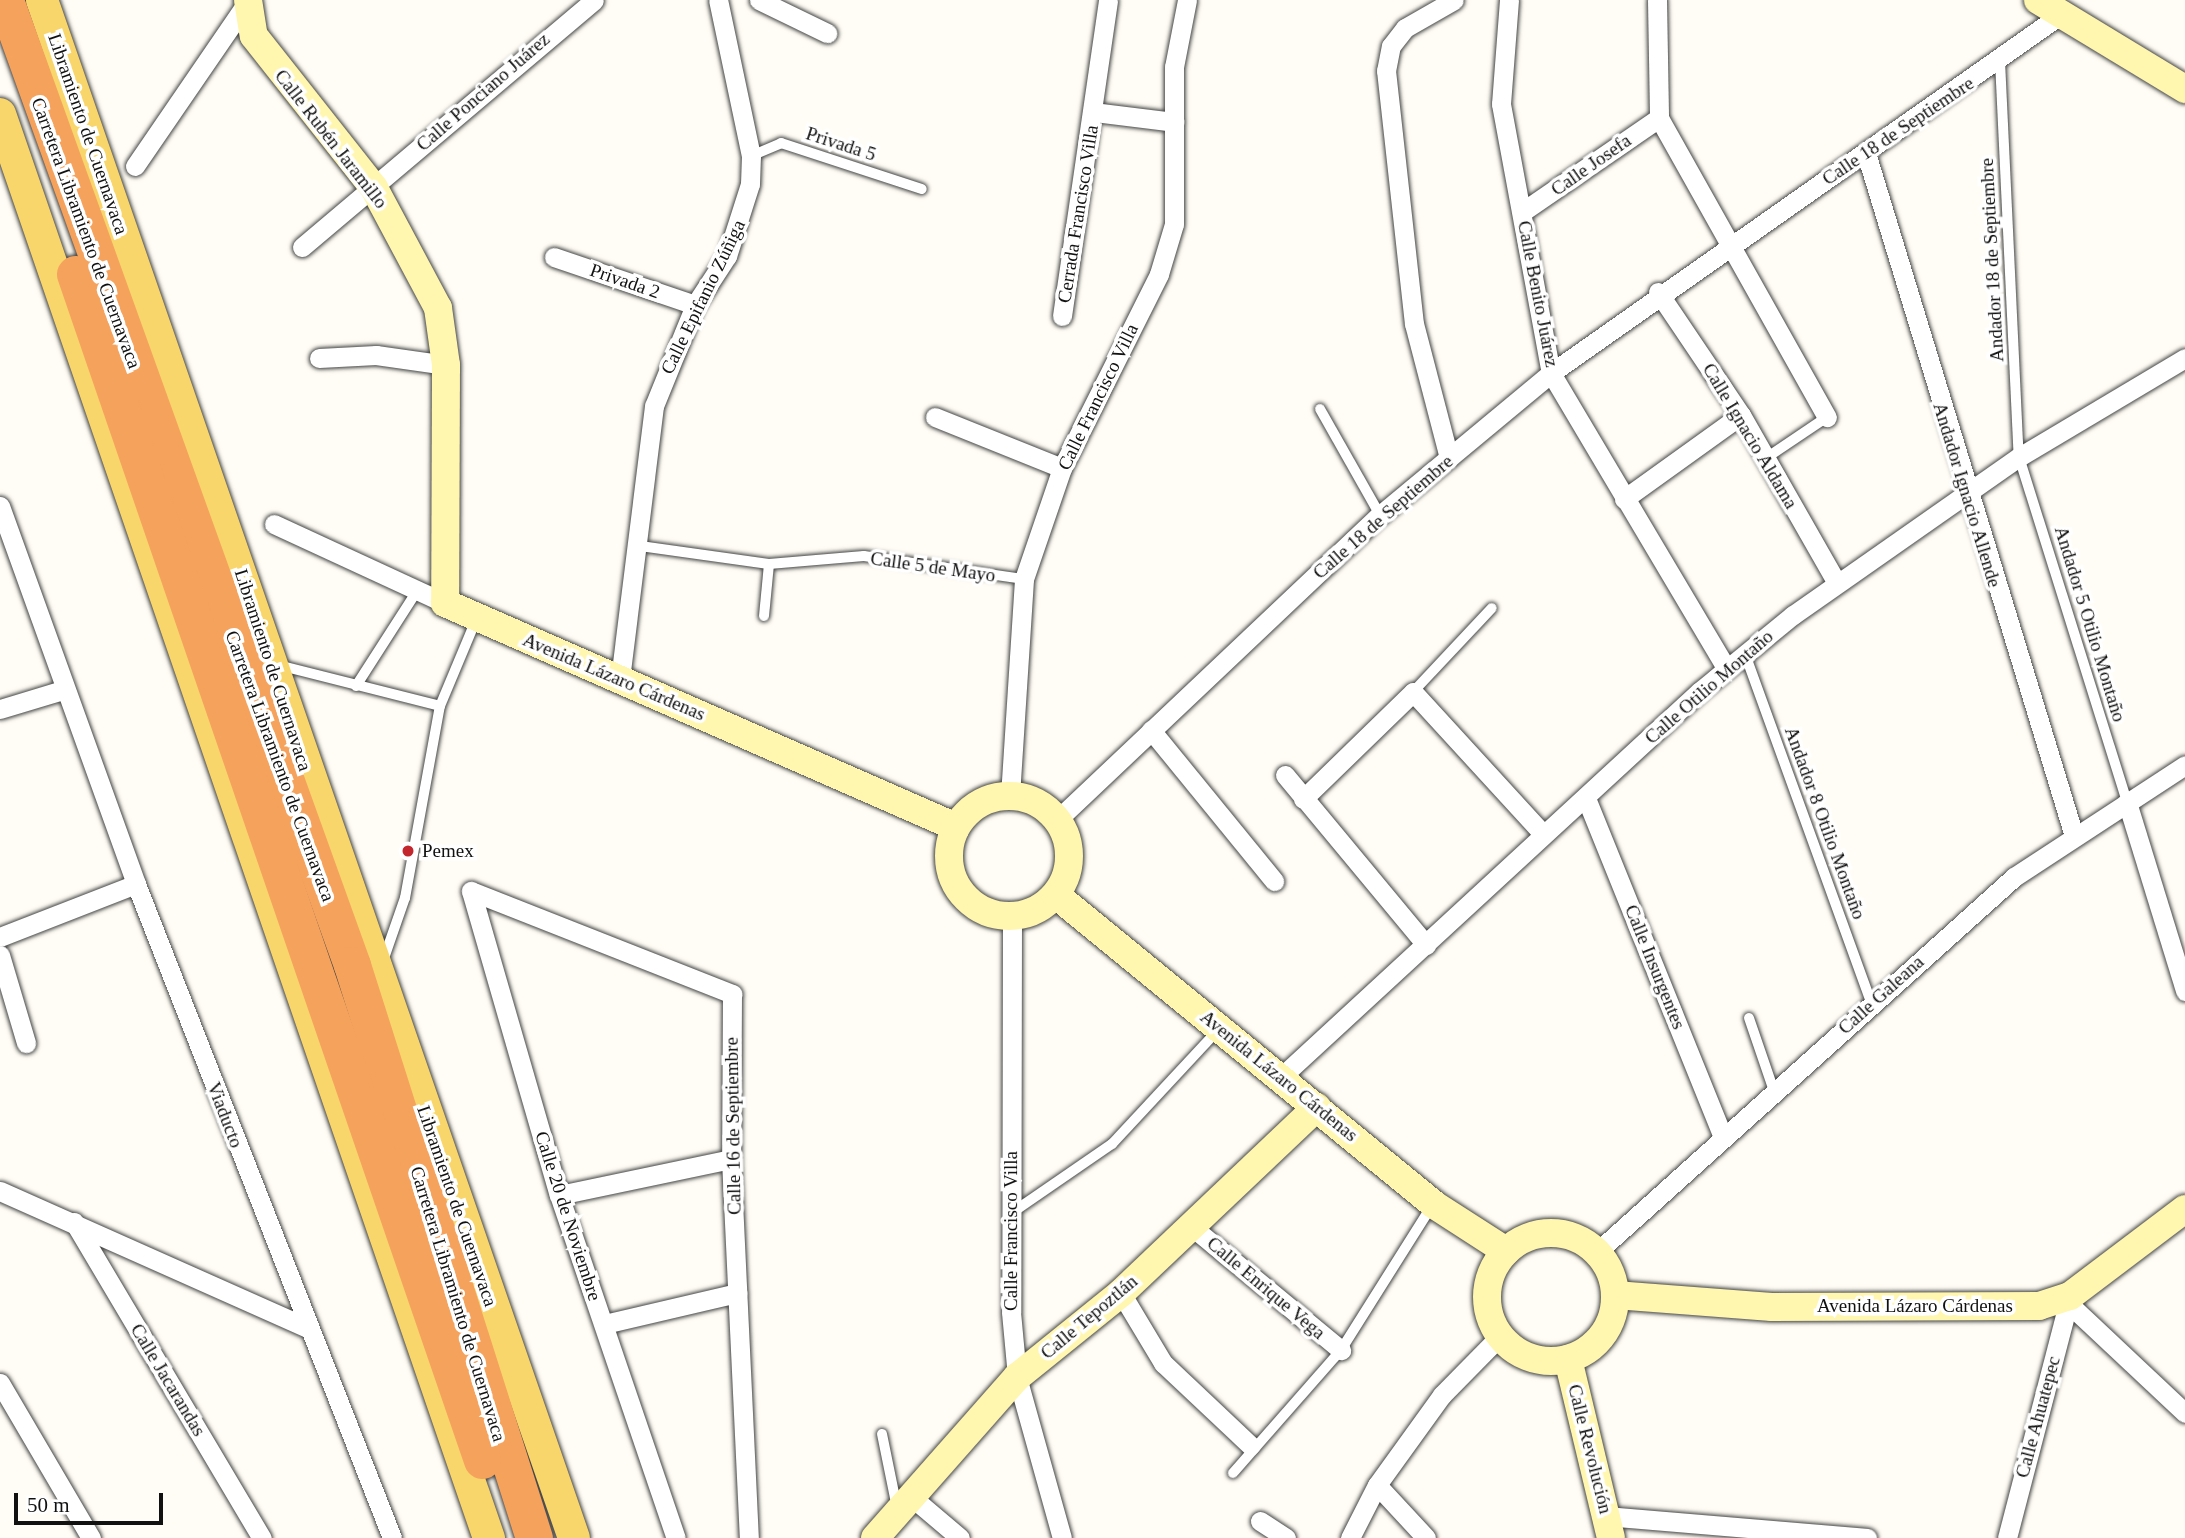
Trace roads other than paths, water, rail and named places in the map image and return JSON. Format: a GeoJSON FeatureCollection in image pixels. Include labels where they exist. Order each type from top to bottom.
{"type":"FeatureCollection","features":[{"type":"Feature","properties":{"kind":"highway","name":"Carretera Libramiento de Cuernavaca"},"geometry":{"type":"LineString","coordinates":[[5,0],[352,965],[534,1538]]}},
{"type":"Feature","properties":{"kind":"highway","name":"Carretera Libramiento de Cuernavaca"},"geometry":{"type":"LineString","coordinates":[[0,54],[510,1538]]}},
{"type":"Feature","properties":{"kind":"main road","name":"Libramiento de Cuernavaca"},"geometry":{"type":"LineString","coordinates":[[42,0],[273,664],[377,978],[574,1538]]}},
{"type":"Feature","properties":{"kind":"main road"},"geometry":{"type":"LineString","coordinates":[[0,114],[489,1538]]}},
{"type":"Feature","properties":{"kind":"street","name":"Calle Ponciano Juárez"},"geometry":{"type":"LineString","coordinates":[[302,247],[594,0]]}},
{"type":"Feature","properties":{"kind":"street","name":"Calle Epifanio Zúñiga"},"geometry":{"type":"LineString","coordinates":[[620,679],[632,545],[654,406],[695,305],[742,219],[751,156],[718,0]]}},
{"type":"Feature","properties":{"kind":"street"},"geometry":{"type":"LineString","coordinates":[[759,0],[827,33]]}},
{"type":"Feature","properties":{"kind":"street","name":"Cerrada Francisco Villa"},"geometry":{"type":"LineString","coordinates":[[1062,316],[1094,112],[1108,0]]}},
{"type":"Feature","properties":{"kind":"street","name":"Calle Francisco Villa"},"geometry":{"type":"LineString","coordinates":[[1010,796],[1024,579],[1062,468],[1159,274],[1174,225],[1176,44],[1187,0]]}},
{"type":"Feature","properties":{"kind":"street"},"geometry":{"type":"LineString","coordinates":[[1449,458],[1414,324],[1385,71],[1391,46],[1405,28],[1454,0]]}},
{"type":"Feature","properties":{"kind":"street","name":"Calle Benito Juárez"},"geometry":{"type":"LineString","coordinates":[[1509,0],[1501,104],[1551,373],[1727,668]]}},
{"type":"Feature","properties":{"kind":"street"},"geometry":{"type":"LineString","coordinates":[[1657,0],[1659,118],[1732,243],[1827,416]]}},
{"type":"Feature","properties":{"kind":"street","name":"Calle Rubén Jaramillo"},"geometry":{"type":"LineString","coordinates":[[247,2],[254,36],[275,68],[374,188],[438,308],[446,365],[445,603]]}},
{"type":"Feature","properties":{"kind":"street"},"geometry":{"type":"LineString","coordinates":[[135,166],[247,2]]}},
{"type":"Feature","properties":{"kind":"street"},"geometry":{"type":"LineString","coordinates":[[2049,7],[2185,89]]}},
{"type":"Feature","properties":{"kind":"street","name":"Calle 18 de Septiembre"},"geometry":{"type":"LineString","coordinates":[[1057,820],[1380,515],[1551,373],[1658,292],[2000,61],[2049,7]]}},
{"type":"Feature","properties":{"kind":"street","name":"Cerrada Francisco Villa"},"geometry":{"type":"LineString","coordinates":[[1094,112],[1174,122]]}},
{"type":"Feature","properties":{"kind":"street","name":"Calle Josefa"},"geometry":{"type":"LineString","coordinates":[[1522,212],[1659,118]]}},
{"type":"Feature","properties":{"kind":"street","name":"Andador Ignacio Allende"},"geometry":{"type":"LineString","coordinates":[[1866,153],[1965,493],[2074,836]]}},
{"type":"Feature","properties":{"kind":"street","name":"Privada 2"},"geometry":{"type":"LineString","coordinates":[[554,257],[695,305]]}},
{"type":"Feature","properties":{"kind":"street","name":"Calle Ignacio Aldama"},"geometry":{"type":"LineString","coordinates":[[1658,292],[1741,415],[1837,583]]}},
{"type":"Feature","properties":{"kind":"street"},"geometry":{"type":"LineString","coordinates":[[319,358],[376,355],[446,365]]}},
{"type":"Feature","properties":{"kind":"street","name":"Calle Otilio Montaño"},"geometry":{"type":"LineString","coordinates":[[1280,1078],[1727,668],[1837,583],[1965,493],[2019,457],[2185,358]]}},
{"type":"Feature","properties":{"kind":"street"},"geometry":{"type":"LineString","coordinates":[[1624,499],[1741,415]]}},
{"type":"Feature","properties":{"kind":"street"},"geometry":{"type":"LineString","coordinates":[[935,417],[1062,468]]}},
{"type":"Feature","properties":{"kind":"street","name":"Viaducto"},"geometry":{"type":"LineString","coordinates":[[0,506],[63,690],[136,884],[306,1327],[392,1538]]}},
{"type":"Feature","properties":{"kind":"street","name":"Avenida Lázaro Cárdenas"},"geometry":{"type":"LineString","coordinates":[[274,524],[477,618],[956,827]]}},
{"type":"Feature","properties":{"kind":"street"},"geometry":{"type":"LineString","coordinates":[[0,709],[63,690]]}},
{"type":"Feature","properties":{"kind":"street"},"geometry":{"type":"LineString","coordinates":[[1303,799],[1413,692],[1543,834]]}},
{"type":"Feature","properties":{"kind":"street"},"geometry":{"type":"LineString","coordinates":[[1152,730],[1274,881]]}},
{"type":"Feature","properties":{"kind":"street","name":"Calle Galeana"},"geometry":{"type":"LineString","coordinates":[[1597,1252],[2014,877],[2185,765]]}},
{"type":"Feature","properties":{"kind":"street"},"geometry":{"type":"LineString","coordinates":[[1285,775],[1426,945]]}},
{"type":"Feature","properties":{"kind":"street"},"geometry":{"type":"LineString","coordinates":[[1010,796],[1044,807],[1057,820],[1069,857],[1056,895],[1012,917],[981,910],[958,888],[948,858],[956,827],[979,804],[1010,796]]}},
{"type":"Feature","properties":{"kind":"street","name":"Calle Insurgentes"},"geometry":{"type":"LineString","coordinates":[[1586,798],[1723,1137]]}},
{"type":"Feature","properties":{"kind":"street"},"geometry":{"type":"LineString","coordinates":[[2127,802],[2185,991]]}},
{"type":"Feature","properties":{"kind":"street"},"geometry":{"type":"LineString","coordinates":[[0,937],[136,884]]}},
{"type":"Feature","properties":{"kind":"street","name":"Calle 16 de Septiembre"},"geometry":{"type":"LineString","coordinates":[[471,891],[732,994],[731,1159],[748,1538]]}},
{"type":"Feature","properties":{"kind":"street","name":"Calle 20 de Noviembre"},"geometry":{"type":"LineString","coordinates":[[471,891],[559,1195],[676,1538]]}},
{"type":"Feature","properties":{"kind":"street","name":"Avenida Lázaro Cárdenas"},"geometry":{"type":"LineString","coordinates":[[1056,895],[1433,1203],[1506,1251]]}},
{"type":"Feature","properties":{"kind":"street","name":"Calle Francisco Villa"},"geometry":{"type":"LineString","coordinates":[[1012,917],[1010,1214],[1017,1377],[1062,1538]]}},
{"type":"Feature","properties":{"kind":"street"},"geometry":{"type":"LineString","coordinates":[[0,955],[26,1042]]}},
{"type":"Feature","properties":{"kind":"street","name":"Calle Tepoztlán"},"geometry":{"type":"LineString","coordinates":[[875,1538],[1017,1377],[1121,1293],[1317,1107]]}},
{"type":"Feature","properties":{"kind":"street"},"geometry":{"type":"LineString","coordinates":[[559,1195],[731,1159]]}},
{"type":"Feature","properties":{"kind":"street"},"geometry":{"type":"LineString","coordinates":[[0,1191],[306,1327]]}},
{"type":"Feature","properties":{"kind":"street","name":"Avenida Lázaro Cárdenas"},"geometry":{"type":"LineString","coordinates":[[1615,1295],[1772,1307],[2012,1308],[2070,1300],[2185,1209]]}},
{"type":"Feature","properties":{"kind":"street","name":"Calle Jacarandas"},"geometry":{"type":"LineString","coordinates":[[74,1222],[262,1538]]}},
{"type":"Feature","properties":{"kind":"street","name":"Calle Enrique Vega"},"geometry":{"type":"LineString","coordinates":[[1191,1226],[1341,1350]]}},
{"type":"Feature","properties":{"kind":"street"},"geometry":{"type":"LineString","coordinates":[[1562,1233],[1597,1252],[1615,1295],[1603,1335],[1568,1359],[1523,1355],[1500,1336],[1487,1293],[1506,1251],[1522,1239],[1562,1233]]}},
{"type":"Feature","properties":{"kind":"street"},"geometry":{"type":"LineString","coordinates":[[604,1324],[737,1293]]}},
{"type":"Feature","properties":{"kind":"street"},"geometry":{"type":"LineString","coordinates":[[1121,1293],[1163,1363],[1251,1445]]}},
{"type":"Feature","properties":{"kind":"street"},"geometry":{"type":"LineString","coordinates":[[2070,1300],[2185,1413]]}},
{"type":"Feature","properties":{"kind":"street","name":"Calle Ahuatepec"},"geometry":{"type":"LineString","coordinates":[[2007,1538],[2070,1300]]}},
{"type":"Feature","properties":{"kind":"street"},"geometry":{"type":"LineString","coordinates":[[1350,1538],[1377,1485],[1443,1395],[1500,1336]]}},
{"type":"Feature","properties":{"kind":"street","name":"Calle Revolución"},"geometry":{"type":"LineString","coordinates":[[1568,1359],[1609,1527]]}},
{"type":"Feature","properties":{"kind":"street"},"geometry":{"type":"LineString","coordinates":[[0,1383],[91,1538]]}},
{"type":"Feature","properties":{"kind":"street"},"geometry":{"type":"LineString","coordinates":[[1377,1485],[1426,1538]]}},
{"type":"Feature","properties":{"kind":"street"},"geometry":{"type":"LineString","coordinates":[[906,1506],[960,1538]]}},
{"type":"Feature","properties":{"kind":"street"},"geometry":{"type":"LineString","coordinates":[[1260,1521],[1286,1538]]}},
{"type":"Feature","properties":{"kind":"street"},"geometry":{"type":"LineString","coordinates":[[1609,1527],[1867,1538]]}},
{"type":"Feature","properties":{"kind":"lane","name":"Andador 18 de Septiembre"},"geometry":{"type":"LineString","coordinates":[[2000,61],[2019,457]]}},
{"type":"Feature","properties":{"kind":"lane","name":"Privada 5"},"geometry":{"type":"LineString","coordinates":[[751,156],[781,143],[922,189]]}},
{"type":"Feature","properties":{"kind":"lane"},"geometry":{"type":"LineString","coordinates":[[1320,409],[1380,515]]}},
{"type":"Feature","properties":{"kind":"lane"},"geometry":{"type":"LineString","coordinates":[[1766,458],[1827,416]]}},
{"type":"Feature","properties":{"kind":"lane","name":"Andador 5 Otilio Montaño"},"geometry":{"type":"LineString","coordinates":[[2019,457],[2127,802]]}},
{"type":"Feature","properties":{"kind":"lane","name":"Calle 5 de Mayo"},"geometry":{"type":"LineString","coordinates":[[632,545],[769,564],[864,556],[1024,579]]}},
{"type":"Feature","properties":{"kind":"lane"},"geometry":{"type":"LineString","coordinates":[[764,616],[769,564]]}},
{"type":"Feature","properties":{"kind":"lane"},"geometry":{"type":"LineString","coordinates":[[356,686],[417,591]]}},
{"type":"Feature","properties":{"kind":"lane"},"geometry":{"type":"LineString","coordinates":[[1413,692],[1492,608]]}},
{"type":"Feature","properties":{"kind":"lane"},"geometry":{"type":"LineString","coordinates":[[377,978],[405,898],[440,706],[477,618]]}},
{"type":"Feature","properties":{"kind":"lane","name":"Andador 8 Otilio Montaño"},"geometry":{"type":"LineString","coordinates":[[1745,654],[1872,1004]]}},
{"type":"Feature","properties":{"kind":"lane"},"geometry":{"type":"LineString","coordinates":[[273,664],[440,706]]}},
{"type":"Feature","properties":{"kind":"lane"},"geometry":{"type":"LineString","coordinates":[[1749,1018],[1774,1091]]}},
{"type":"Feature","properties":{"kind":"lane"},"geometry":{"type":"LineString","coordinates":[[1010,1214],[1112,1144],[1220,1027]]}},
{"type":"Feature","properties":{"kind":"lane"},"geometry":{"type":"LineString","coordinates":[[1233,1473],[1251,1445],[1341,1350],[1433,1203]]}},
{"type":"Feature","properties":{"kind":"lane"},"geometry":{"type":"LineString","coordinates":[[882,1434],[906,1506]]}},
{"type":"Feature","properties":{"kind":"place","name":"Pemex"},"geometry":{"type":"Point","coordinates":[408,851]}}]}
